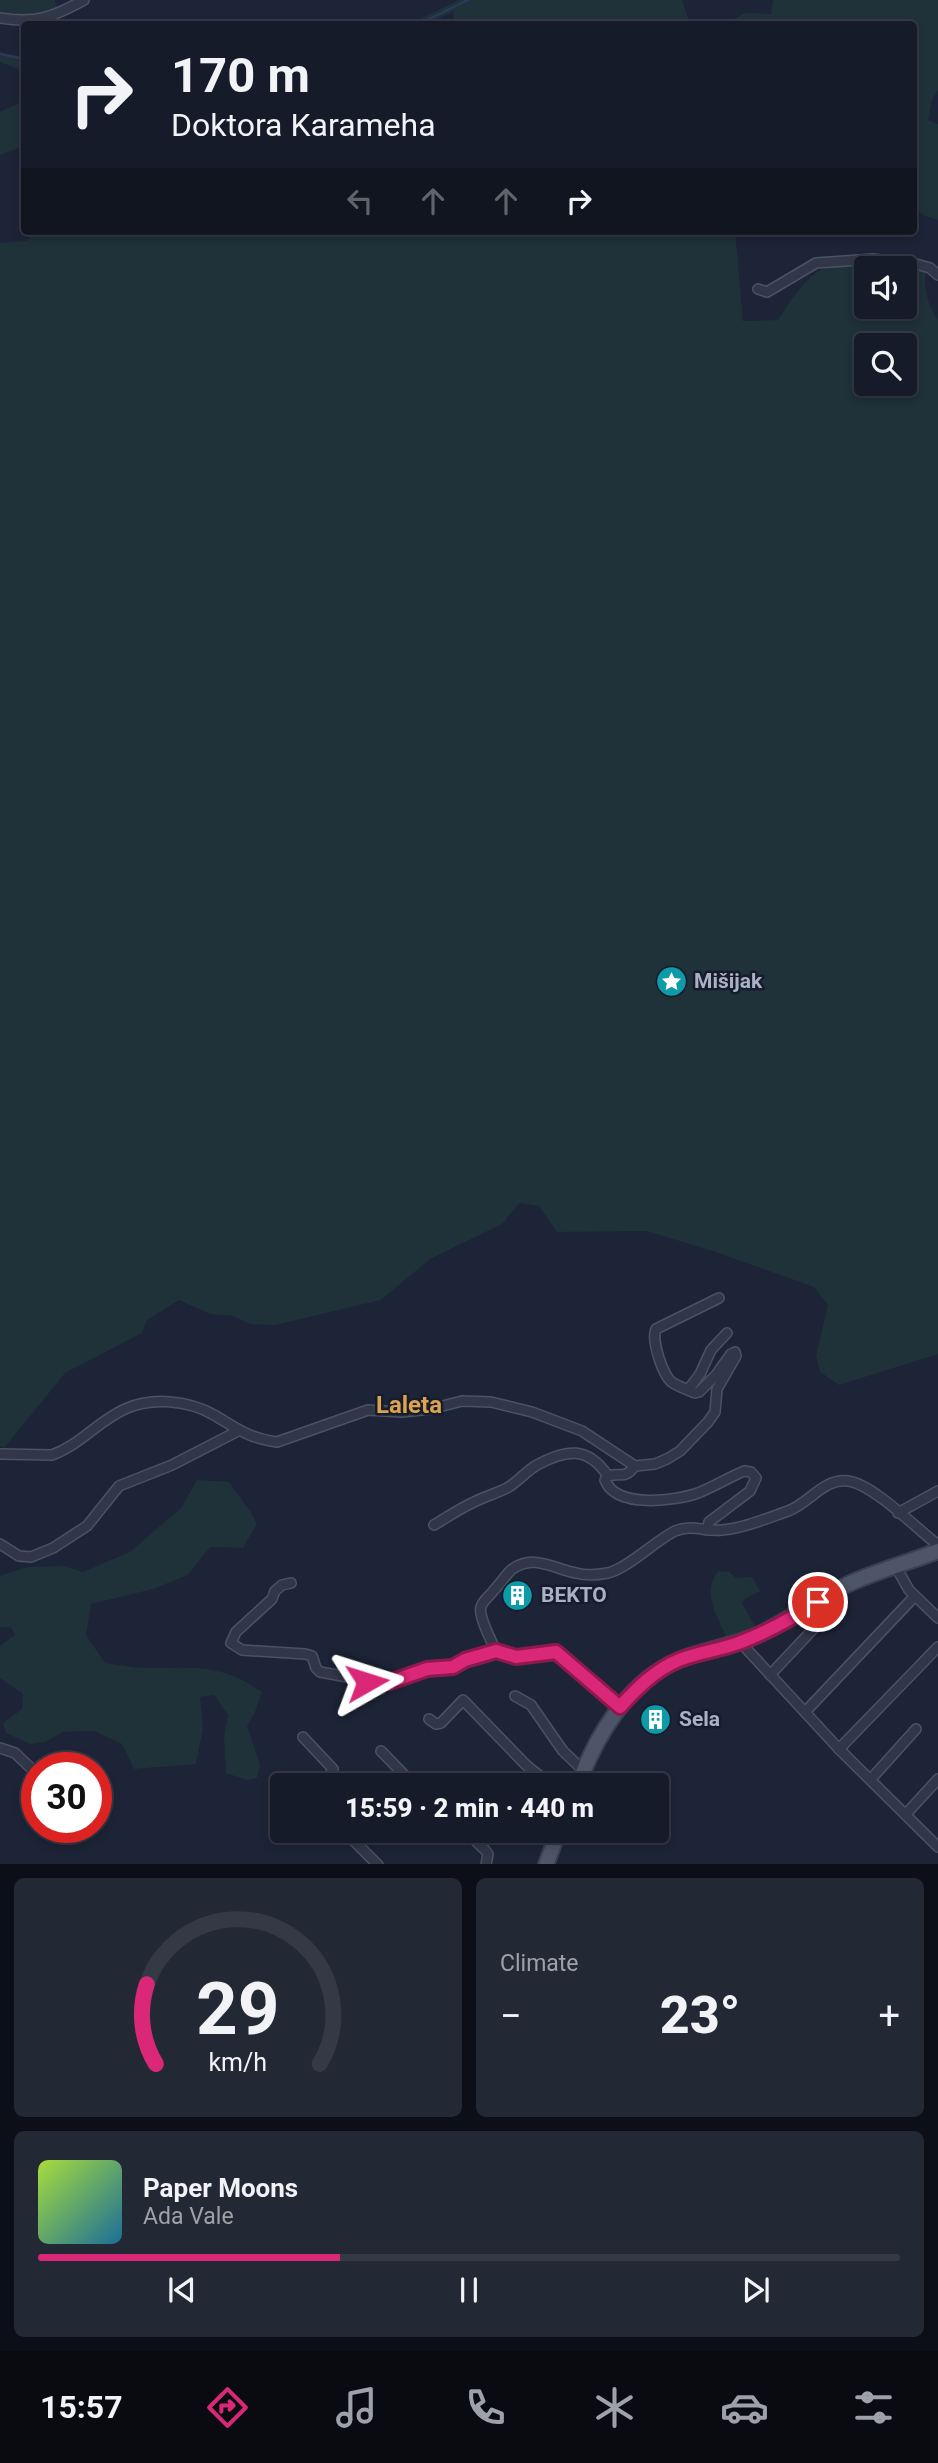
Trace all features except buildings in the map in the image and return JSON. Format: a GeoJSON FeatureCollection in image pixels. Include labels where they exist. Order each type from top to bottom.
{"type":"FeatureCollection","features":[{"type":"Feature","properties":{"kind":"main road"},"geometry":{"type":"LineString","coordinates":[[582,1773],[620,1707],[635,1690],[662,1668],[680,1660],[741,1643],[799,1614],[846,1585],[938,1551]]}},
{"type":"Feature","properties":{"kind":"main road"},"geometry":{"type":"LineString","coordinates":[[546,1864],[554,1843]]}},
{"type":"Feature","properties":{"kind":"street"},"geometry":{"type":"LineString","coordinates":[[0,18],[22,21],[42,19],[54,16],[84,0]]}},
{"type":"Feature","properties":{"kind":"street"},"geometry":{"type":"LineString","coordinates":[[758,289],[767,292],[816,263],[873,259],[916,264],[930,268],[938,275]]}},
{"type":"Feature","properties":{"kind":"street"},"geometry":{"type":"LineString","coordinates":[[0,1454],[52,1455],[61,1452],[73,1447],[103,1420],[141,1403],[161,1402],[192,1406],[214,1415],[238,1432],[277,1442],[368,1410],[402,1412],[431,1409],[462,1401],[491,1402],[532,1412],[582,1431],[635,1466],[655,1464],[680,1451],[708,1422],[715,1412],[717,1389],[736,1356],[735,1352],[731,1354],[716,1375],[695,1394],[674,1384],[665,1373],[654,1332],[719,1298]]}},
{"type":"Feature","properties":{"kind":"street"},"geometry":{"type":"LineString","coordinates":[[688,1390],[700,1374],[711,1350],[727,1333]]}},
{"type":"Feature","properties":{"kind":"street"},"geometry":{"type":"LineString","coordinates":[[0,1544],[19,1556],[31,1557],[53,1548],[87,1526],[119,1486],[172,1465],[238,1432]]}},
{"type":"Feature","properties":{"kind":"street"},"geometry":{"type":"LineString","coordinates":[[434,1525],[472,1503],[511,1486],[536,1465],[569,1452],[580,1452],[589,1457],[601,1466],[608,1476]]}},
{"type":"Feature","properties":{"kind":"street"},"geometry":{"type":"LineString","coordinates":[[608,1476],[624,1476],[635,1466]]}},
{"type":"Feature","properties":{"kind":"street"},"geometry":{"type":"LineString","coordinates":[[608,1476],[606,1485],[622,1496],[653,1500],[698,1493],[744,1471],[751,1472],[756,1478],[751,1491],[709,1522],[707,1530]]}},
{"type":"Feature","properties":{"kind":"street"},"geometry":{"type":"LineString","coordinates":[[496,1651],[481,1614],[481,1607],[510,1571],[521,1564],[541,1562],[592,1576],[612,1572],[676,1531],[697,1527],[727,1530],[790,1511],[818,1490],[833,1483],[846,1480],[859,1483],[938,1545]]}},
{"type":"Feature","properties":{"kind":"street"},"geometry":{"type":"LineString","coordinates":[[898,1513],[938,1492]]}},
{"type":"Feature","properties":{"kind":"street"},"geometry":{"type":"LineString","coordinates":[[896,1567],[914,1597],[938,1618]]}},
{"type":"Feature","properties":{"kind":"street"},"geometry":{"type":"LineString","coordinates":[[291,1583],[282,1585],[275,1591],[265,1607],[236,1632],[231,1643],[242,1650],[305,1654],[312,1656],[320,1672],[381,1683],[427,1669],[453,1667],[465,1660],[496,1651],[516,1657],[556,1652],[620,1707]]}},
{"type":"Feature","properties":{"kind":"street"},"geometry":{"type":"LineString","coordinates":[[805,1712],[914,1597]]}},
{"type":"Feature","properties":{"kind":"street"},"geometry":{"type":"LineString","coordinates":[[770,1675],[834,1608]]}},
{"type":"Feature","properties":{"kind":"street"},"geometry":{"type":"LineString","coordinates":[[741,1643],[839,1749],[938,1847]]}},
{"type":"Feature","properties":{"kind":"street"},"geometry":{"type":"LineString","coordinates":[[839,1749],[938,1647]]}},
{"type":"Feature","properties":{"kind":"street"},"geometry":{"type":"LineString","coordinates":[[515,1696],[531,1704],[563,1751],[583,1770]]}},
{"type":"Feature","properties":{"kind":"street"},"geometry":{"type":"LineString","coordinates":[[429,1719],[436,1724],[440,1723],[463,1700],[536,1773]]}},
{"type":"Feature","properties":{"kind":"street"},"geometry":{"type":"LineString","coordinates":[[871,1779],[916,1728]]}},
{"type":"Feature","properties":{"kind":"street"},"geometry":{"type":"LineString","coordinates":[[303,1737],[333,1769],[331,1773]]}},
{"type":"Feature","properties":{"kind":"street"},"geometry":{"type":"LineString","coordinates":[[0,1748],[21,1759]]}},
{"type":"Feature","properties":{"kind":"street"},"geometry":{"type":"LineString","coordinates":[[381,1751],[402,1773]]}},
{"type":"Feature","properties":{"kind":"street"},"geometry":{"type":"LineString","coordinates":[[906,1814],[938,1779]]}},
{"type":"Feature","properties":{"kind":"street"},"geometry":{"type":"LineString","coordinates":[[356,1843],[378,1864]]}},
{"type":"Feature","properties":{"kind":"street"},"geometry":{"type":"LineString","coordinates":[[477,1843],[488,1854],[486,1864]]}},
{"type":"Feature","properties":{"kind":"shaded area"},"geometry":{"type":"Polygon","coordinates":[[[0,0],[55,0],[57,8],[40,15],[0,14],[0,0]]]}},
{"type":"Feature","properties":{"kind":"shaded area"},"geometry":{"type":"Polygon","coordinates":[[[459,0],[682,0],[689,21],[454,21],[453,12],[432,21],[383,21],[420,19],[459,0]]]}},
{"type":"Feature","properties":{"kind":"shaded area"},"geometry":{"type":"Polygon","coordinates":[[[773,0],[938,0],[938,90],[932,100],[928,120],[938,124],[938,220],[923,215],[917,209],[917,21],[730,21],[745,13],[771,14],[773,0]]]}},
{"type":"Feature","properties":{"kind":"shaded area"},"geometry":{"type":"Polygon","coordinates":[[[0,52],[21,56],[21,70],[0,62],[0,52]]]}},
{"type":"Feature","properties":{"kind":"shaded area"},"geometry":{"type":"Polygon","coordinates":[[[21,70],[21,147],[0,155],[0,112],[19,103],[21,70]]]}},
{"type":"Feature","properties":{"kind":"shaded area"},"geometry":{"type":"Polygon","coordinates":[[[33,235],[735,235],[743,321],[778,320],[795,295],[816,273],[835,266],[854,265],[854,319],[917,319],[917,270],[926,271],[927,297],[938,320],[938,1354],[839,1385],[820,1372],[816,1356],[828,1305],[814,1287],[713,1251],[646,1231],[557,1232],[539,1206],[519,1203],[502,1224],[430,1259],[381,1300],[275,1325],[251,1324],[232,1316],[210,1314],[179,1300],[147,1320],[142,1333],[65,1373],[5,1447],[0,1446],[0,243],[26,241],[33,235]]]}},
{"type":"Feature","properties":{"kind":"shaded area"},"geometry":{"type":"Polygon","coordinates":[[[197,1480],[229,1482],[250,1511],[257,1524],[243,1548],[210,1547],[188,1575],[153,1589],[91,1604],[86,1635],[105,1663],[143,1668],[207,1669],[233,1676],[262,1692],[247,1726],[260,1765],[257,1778],[247,1780],[226,1773],[224,1738],[228,1715],[214,1695],[200,1697],[203,1728],[196,1764],[134,1769],[122,1744],[94,1731],[63,1732],[45,1742],[30,1744],[6,1733],[3,1723],[22,1709],[23,1694],[0,1678],[0,1646],[15,1635],[11,1627],[0,1627],[0,1576],[27,1567],[64,1566],[83,1572],[130,1552],[181,1508],[197,1480]]]}},
{"type":"Feature","properties":{"kind":"shaded area"},"geometry":{"type":"Polygon","coordinates":[[[718,1571],[729,1572],[736,1578],[752,1577],[760,1591],[742,1603],[755,1626],[727,1639],[711,1596],[713,1579],[718,1571]]]}},
{"type":"Feature","properties":{"kind":"waterway"},"geometry":{"type":"LineString","coordinates":[[425,21],[468,0]]}},
{"type":"Feature","properties":{"kind":"waterway"},"geometry":{"type":"LineString","coordinates":[[0,54],[21,58]]}},
{"type":"Feature","properties":{"kind":"place","name":"Mišijak"},"geometry":{"type":"Point","coordinates":[671,981]}},
{"type":"Feature","properties":{"kind":"place","name":"BEKTO"},"geometry":{"type":"Point","coordinates":[518,1595]}},
{"type":"Feature","properties":{"kind":"place","name":"Sela"},"geometry":{"type":"Point","coordinates":[656,1719]}},
{"type":"Feature","properties":{"kind":"district","name":"Laleta"},"geometry":{"type":"Point","coordinates":[409,1405]}},
{"type":"Feature","properties":{"kind":"route"},"geometry":{"type":"LineString","coordinates":[[367,1682],[390,1682],[427,1669],[453,1667],[465,1660],[496,1651],[516,1657],[556,1652],[620,1707],[635,1690],[662,1668],[680,1660],[741,1643],[818,1602]]}}]}
